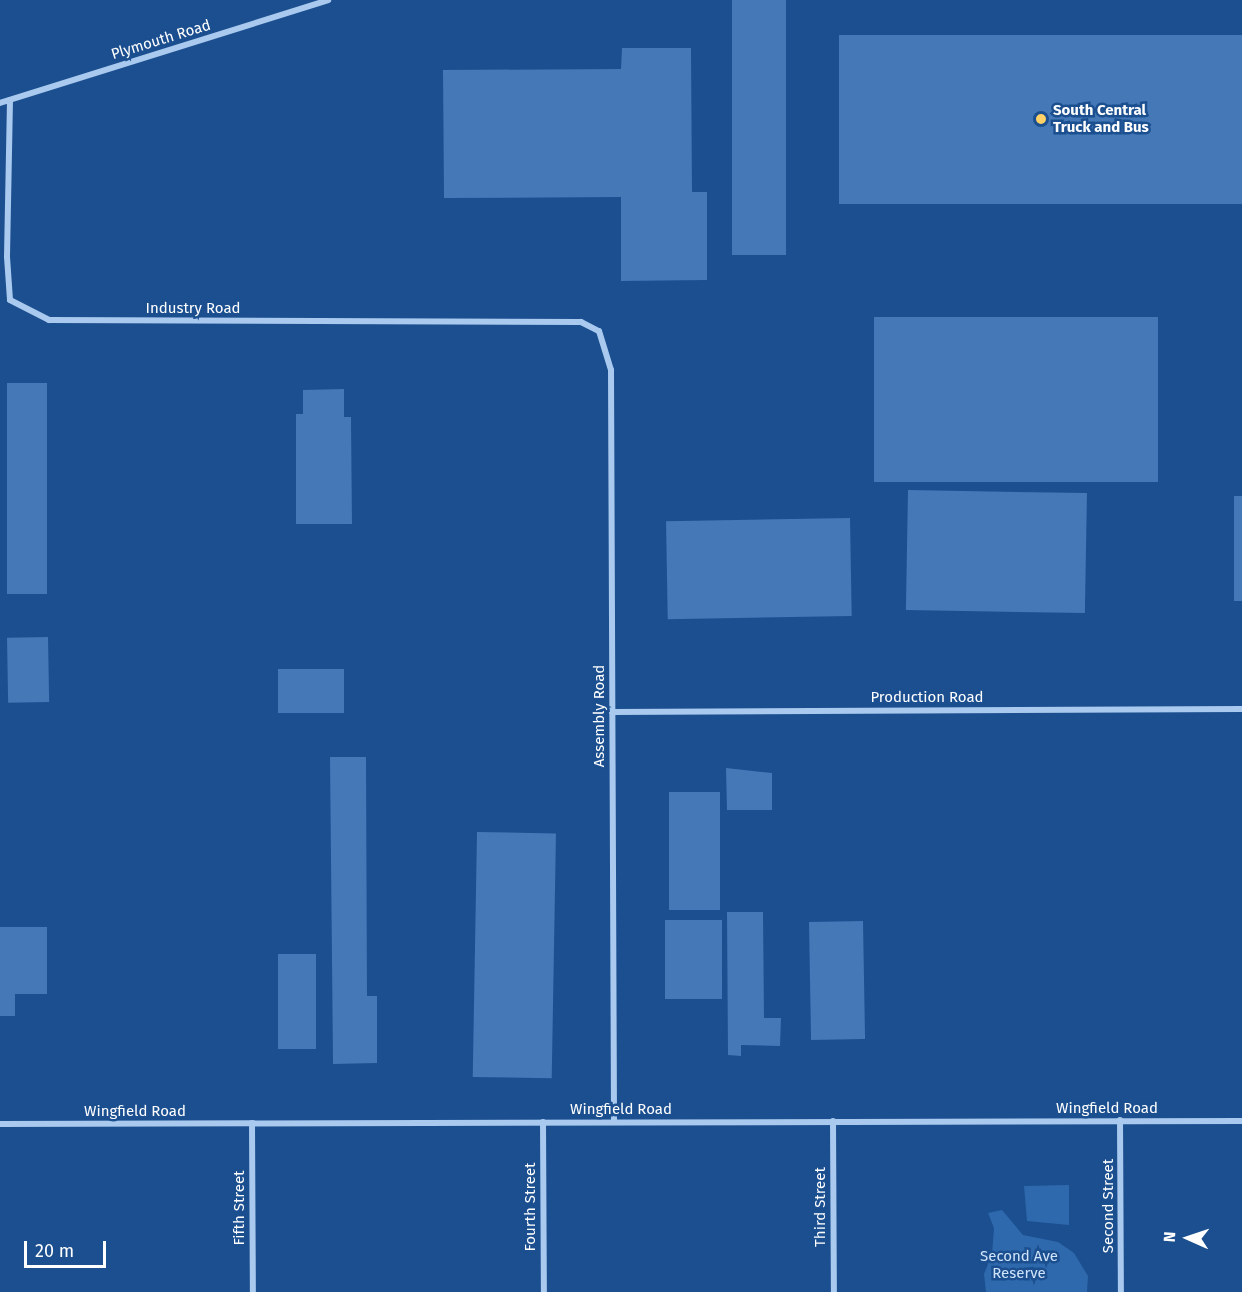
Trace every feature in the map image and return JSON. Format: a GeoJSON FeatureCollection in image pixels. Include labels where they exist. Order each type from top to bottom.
{"type":"FeatureCollection","features":[{"type":"Feature","properties":{"kind":"street","name":"Plymouth Road"},"geometry":{"type":"LineString","coordinates":[[0,103],[328,0]]}},
{"type":"Feature","properties":{"kind":"street","name":"Industry Road"},"geometry":{"type":"LineString","coordinates":[[10,100],[7,257],[10,300],[49,320],[581,322]]}},
{"type":"Feature","properties":{"kind":"street","name":"Assembly Road"},"geometry":{"type":"LineString","coordinates":[[581,322],[599,332],[611,370],[614,1122]]}},
{"type":"Feature","properties":{"kind":"street","name":"Production Road"},"geometry":{"type":"LineString","coordinates":[[612,712],[1242,709]]}},
{"type":"Feature","properties":{"kind":"street","name":"Second Street"},"geometry":{"type":"LineString","coordinates":[[1120,1120],[1121,1292]]}},
{"type":"Feature","properties":{"kind":"street","name":"Third Street"},"geometry":{"type":"LineString","coordinates":[[833,1121],[834,1292]]}},
{"type":"Feature","properties":{"kind":"street","name":"Wingfield Road"},"geometry":{"type":"LineString","coordinates":[[0,1124],[1242,1121]]}},
{"type":"Feature","properties":{"kind":"street","name":"Fourth Street"},"geometry":{"type":"LineString","coordinates":[[543,1122],[544,1292]]}},
{"type":"Feature","properties":{"kind":"street","name":"Fifth Street"},"geometry":{"type":"LineString","coordinates":[[252,1123],[253,1292]]}},
{"type":"Feature","properties":{"kind":"green space"},"geometry":{"type":"Polygon","coordinates":[[[1069,1185],[1069,1225],[1027,1221],[1024,1186],[1069,1185]]]}},
{"type":"Feature","properties":{"kind":"green space","name":"Second Ave Reserve"},"geometry":{"type":"Polygon","coordinates":[[[1002,1210],[1023,1235],[1058,1242],[1074,1253],[1088,1276],[1087,1292],[986,1292],[984,1274],[992,1254],[994,1228],[988,1213],[1002,1210]]]}},
{"type":"Feature","properties":{"kind":"building"},"geometry":{"type":"Polygon","coordinates":[[[732,0],[786,0],[786,255],[732,255],[732,0]]]}},
{"type":"Feature","properties":{"kind":"building","name":"South Central Truck and Bus"},"geometry":{"type":"Polygon","coordinates":[[[839,35],[1242,35],[1242,204],[839,204],[839,35]]]}},
{"type":"Feature","properties":{"kind":"building"},"geometry":{"type":"Polygon","coordinates":[[[622,48],[691,48],[692,192],[707,192],[707,280],[621,281],[621,197],[444,198],[443,70],[621,69],[622,48]]]}},
{"type":"Feature","properties":{"kind":"building"},"geometry":{"type":"Polygon","coordinates":[[[874,317],[1158,317],[1158,482],[874,482],[874,317]]]}},
{"type":"Feature","properties":{"kind":"building"},"geometry":{"type":"Polygon","coordinates":[[[7,383],[47,383],[47,594],[7,594],[7,383]]]}},
{"type":"Feature","properties":{"kind":"building"},"geometry":{"type":"Polygon","coordinates":[[[344,389],[344,417],[351,417],[352,524],[296,524],[296,414],[303,414],[303,390],[344,389]]]}},
{"type":"Feature","properties":{"kind":"building"},"geometry":{"type":"Polygon","coordinates":[[[908,490],[1087,493],[1085,613],[906,610],[908,490]]]}},
{"type":"Feature","properties":{"kind":"building"},"geometry":{"type":"Polygon","coordinates":[[[1234,496],[1242,496],[1242,601],[1234,601],[1234,496]]]}},
{"type":"Feature","properties":{"kind":"building"},"geometry":{"type":"Polygon","coordinates":[[[850,518],[852,616],[668,619],[666,521],[850,518]]]}},
{"type":"Feature","properties":{"kind":"building"},"geometry":{"type":"Polygon","coordinates":[[[48,637],[49,702],[8,703],[7,638],[48,637]]]}},
{"type":"Feature","properties":{"kind":"building"},"geometry":{"type":"Polygon","coordinates":[[[278,669],[344,669],[344,713],[278,713],[278,669]]]}},
{"type":"Feature","properties":{"kind":"building"},"geometry":{"type":"Polygon","coordinates":[[[330,757],[366,757],[367,996],[377,996],[377,1063],[333,1064],[330,757]]]}},
{"type":"Feature","properties":{"kind":"building"},"geometry":{"type":"Polygon","coordinates":[[[726,768],[772,773],[772,810],[727,810],[726,768]]]}},
{"type":"Feature","properties":{"kind":"building"},"geometry":{"type":"Polygon","coordinates":[[[669,792],[720,792],[720,910],[669,910],[669,792]]]}},
{"type":"Feature","properties":{"kind":"building"},"geometry":{"type":"Polygon","coordinates":[[[477,832],[556,833],[552,1078],[473,1077],[477,832]]]}},
{"type":"Feature","properties":{"kind":"building"},"geometry":{"type":"Polygon","coordinates":[[[727,912],[763,912],[764,1018],[781,1018],[780,1046],[741,1045],[741,1056],[728,1055],[727,912]]]}},
{"type":"Feature","properties":{"kind":"building"},"geometry":{"type":"Polygon","coordinates":[[[665,920],[722,920],[722,999],[665,999],[665,920]]]}},
{"type":"Feature","properties":{"kind":"building"},"geometry":{"type":"Polygon","coordinates":[[[863,921],[865,1039],[811,1040],[809,922],[863,921]]]}},
{"type":"Feature","properties":{"kind":"building"},"geometry":{"type":"Polygon","coordinates":[[[0,927],[47,927],[47,994],[15,994],[15,1016],[0,1016],[0,927]]]}},
{"type":"Feature","properties":{"kind":"building"},"geometry":{"type":"Polygon","coordinates":[[[278,954],[316,954],[316,1049],[278,1049],[278,954]]]}},
{"type":"Feature","properties":{"kind":"place","name":"South Central Truck and Bus"},"geometry":{"type":"Point","coordinates":[1041,119]}}]}
